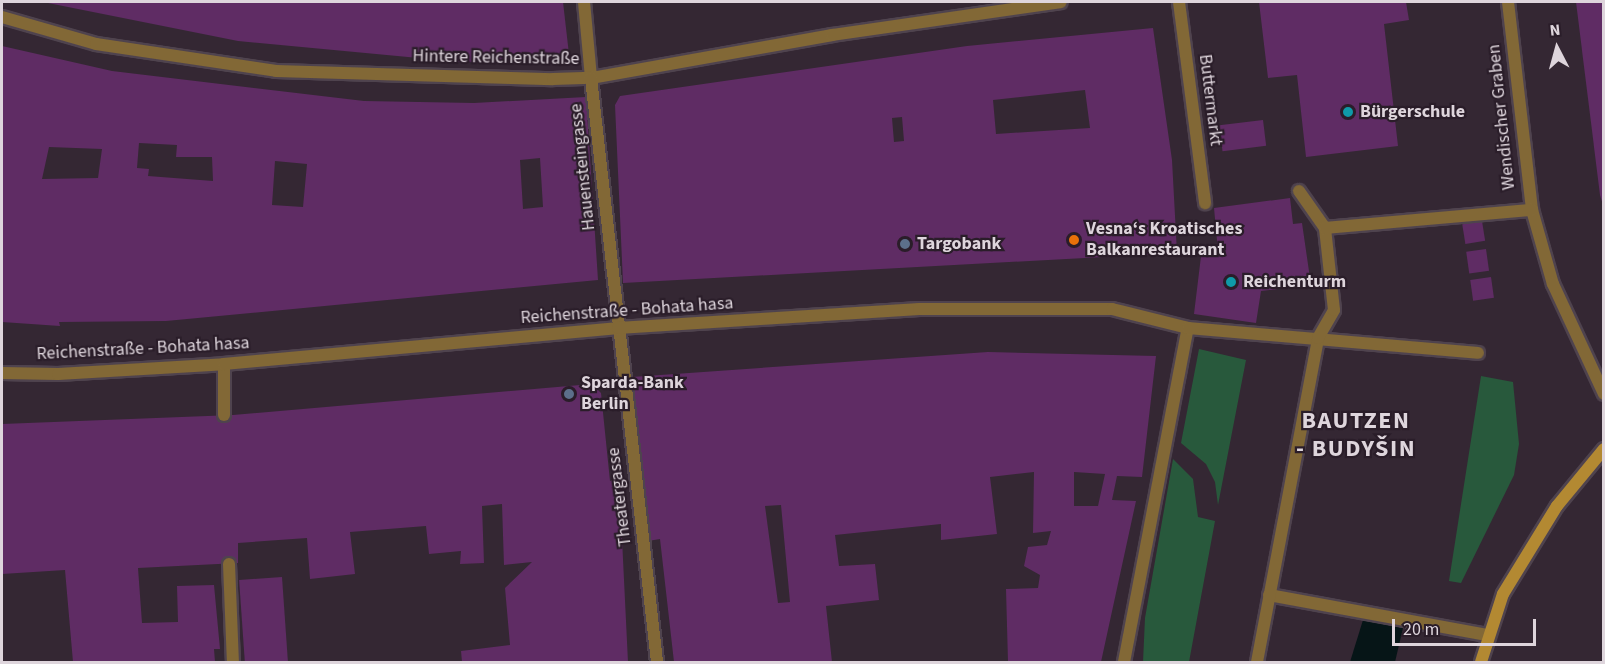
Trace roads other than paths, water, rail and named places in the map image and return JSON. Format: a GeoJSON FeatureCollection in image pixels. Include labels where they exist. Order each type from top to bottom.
{"type":"FeatureCollection","features":[{"type":"Feature","properties":{"kind":"main road"},"geometry":{"type":"LineString","coordinates":[[1481,663],[1503,594],[1557,506],[1604,449]]}},
{"type":"Feature","properties":{"kind":"street","name":"Hauensteingasse"},"geometry":{"type":"LineString","coordinates":[[584,2],[618,328]]}},
{"type":"Feature","properties":{"kind":"street","name":"Hintere Reichenstraße"},"geometry":{"type":"LineString","coordinates":[[2,16],[96,44],[276,71],[591,78],[832,35],[1061,2]]}},
{"type":"Feature","properties":{"kind":"street","name":"Buttermarkt"},"geometry":{"type":"LineString","coordinates":[[1179,2],[1205,203]]}},
{"type":"Feature","properties":{"kind":"street","name":"Wendischer Graben"},"geometry":{"type":"LineString","coordinates":[[1508,2],[1532,210],[1554,284],[1604,393]]}},
{"type":"Feature","properties":{"kind":"street"},"geometry":{"type":"LineString","coordinates":[[1257,663],[1318,338],[1334,310],[1326,228],[1299,191]]}},
{"type":"Feature","properties":{"kind":"street"},"geometry":{"type":"LineString","coordinates":[[1326,228],[1532,210]]}},
{"type":"Feature","properties":{"kind":"street","name":"Reichenstraße - Bohata hasa"},"geometry":{"type":"LineString","coordinates":[[2,373],[58,374],[224,364],[618,328],[919,309],[1112,309],[1188,328],[1254,331],[1478,353]]}},
{"type":"Feature","properties":{"kind":"street","name":"Theatergasse"},"geometry":{"type":"LineString","coordinates":[[618,328],[657,663]]}},
{"type":"Feature","properties":{"kind":"street"},"geometry":{"type":"LineString","coordinates":[[1124,663],[1188,328]]}},
{"type":"Feature","properties":{"kind":"street"},"geometry":{"type":"LineString","coordinates":[[224,364],[224,415]]}},
{"type":"Feature","properties":{"kind":"street"},"geometry":{"type":"LineString","coordinates":[[229,564],[233,663]]}},
{"type":"Feature","properties":{"kind":"street"},"geometry":{"type":"LineString","coordinates":[[1269,595],[1488,636]]}},
{"type":"Feature","properties":{"kind":"place","name":"Bürgerschule"},"geometry":{"type":"Point","coordinates":[1348,112]}},
{"type":"Feature","properties":{"kind":"place","name":"Vesna‘s Kroatisches Balkanrestaurant"},"geometry":{"type":"Point","coordinates":[1074,240]}},
{"type":"Feature","properties":{"kind":"place","name":"Targobank"},"geometry":{"type":"Point","coordinates":[905,244]}},
{"type":"Feature","properties":{"kind":"place","name":"Reichenturm"},"geometry":{"type":"Point","coordinates":[1231,282]}},
{"type":"Feature","properties":{"kind":"place","name":"Sparda-Bank Berlin"},"geometry":{"type":"Point","coordinates":[569,394]}},
{"type":"Feature","properties":{"kind":"district","name":"BAUTZEN - BUDYŠIN"},"geometry":{"type":"Point","coordinates":[1356,435]}}]}
